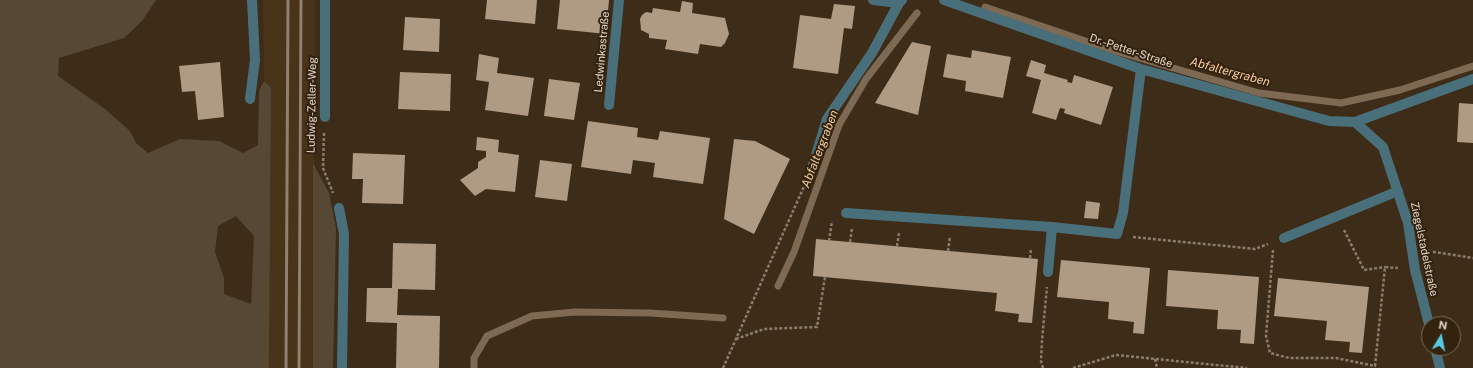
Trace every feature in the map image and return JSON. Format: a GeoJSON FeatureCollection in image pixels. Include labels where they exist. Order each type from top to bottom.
{"type":"FeatureCollection","features":[{"type":"Feature","properties":{"kind":"street"},"geometry":{"type":"LineString","coordinates":[[250,99],[255,60],[252,0]]}},
{"type":"Feature","properties":{"kind":"street","name":"Ludwig-Zeller-Weg"},"geometry":{"type":"LineString","coordinates":[[324,117],[325,0]]}},
{"type":"Feature","properties":{"kind":"street","name":"Ledwinkastraße"},"geometry":{"type":"LineString","coordinates":[[609,105],[619,0]]}},
{"type":"Feature","properties":{"kind":"street"},"geometry":{"type":"LineString","coordinates":[[812,168],[827,119],[872,53],[900,2],[873,0]]}},
{"type":"Feature","properties":{"kind":"street","name":"Dr.-Petter-Straße"},"geometry":{"type":"LineString","coordinates":[[944,0],[1141,69],[1329,120],[1355,122],[1473,79]]}},
{"type":"Feature","properties":{"kind":"street"},"geometry":{"type":"LineString","coordinates":[[846,213],[1052,227],[1117,234],[1123,213],[1141,69]]}},
{"type":"Feature","properties":{"kind":"street","name":"Ziegelstadelstraße"},"geometry":{"type":"LineString","coordinates":[[1355,122],[1383,147],[1408,223],[1415,270],[1427,316]]}},
{"type":"Feature","properties":{"kind":"street"},"geometry":{"type":"LineString","coordinates":[[1279,240],[1398,191]]}},
{"type":"Feature","properties":{"kind":"street"},"geometry":{"type":"LineString","coordinates":[[339,208],[344,234],[342,368]]}},
{"type":"Feature","properties":{"kind":"street"},"geometry":{"type":"LineString","coordinates":[[1048,272],[1052,227]]}},
{"type":"Feature","properties":{"kind":"street"},"geometry":{"type":"LineString","coordinates":[[1437,356],[1440,368]]}},
{"type":"Feature","properties":{"kind":"path","name":"Ludwig-Zeller-Weg"},"geometry":{"type":"LineString","coordinates":[[324,117],[323,168],[339,208]]}},
{"type":"Feature","properties":{"kind":"path"},"geometry":{"type":"LineString","coordinates":[[723,368],[812,168]]}},
{"type":"Feature","properties":{"kind":"path"},"geometry":{"type":"LineString","coordinates":[[1336,216],[1364,270],[1385,267],[1415,270]]}},
{"type":"Feature","properties":{"kind":"path"},"geometry":{"type":"LineString","coordinates":[[1117,234],[1139,238],[1255,249],[1279,240],[1266,336],[1270,353],[1289,358],[1336,358],[1375,366],[1385,267]]}},
{"type":"Feature","properties":{"kind":"path"},"geometry":{"type":"LineString","coordinates":[[1426,250],[1473,258]]}},
{"type":"Feature","properties":{"kind":"path"},"geometry":{"type":"LineString","coordinates":[[1043,368],[1041,361],[1042,340],[1048,272]]}},
{"type":"Feature","properties":{"kind":"path"},"geometry":{"type":"LineString","coordinates":[[736,339],[764,329],[818,327],[825,277]]}},
{"type":"Feature","properties":{"kind":"path"},"geometry":{"type":"LineString","coordinates":[[1073,368],[1116,356],[1247,368]]}},
{"type":"Feature","properties":{"kind":"path"},"geometry":{"type":"LineString","coordinates":[[1155,359],[1157,368]]}},
{"type":"Feature","properties":{"kind":"shaded area"},"geometry":{"type":"Polygon","coordinates":[[[0,0],[156,0],[142,21],[124,38],[59,58],[58,76],[105,109],[130,131],[136,143],[148,153],[180,139],[219,141],[243,153],[258,145],[259,91],[264,81],[271,88],[269,368],[0,368],[0,0]],[[236,216],[218,226],[215,252],[224,278],[224,294],[251,304],[254,236],[236,216]]]}},
{"type":"Feature","properties":{"kind":"shaded area"},"geometry":{"type":"Polygon","coordinates":[[[263,0],[315,0],[313,368],[269,368],[271,88],[264,81],[263,0]]]}},
{"type":"Feature","properties":{"kind":"shaded area"},"geometry":{"type":"Polygon","coordinates":[[[313,163],[329,193],[336,228],[333,368],[313,368],[313,163]]]}},
{"type":"Feature","properties":{"kind":"building"},"geometry":{"type":"Polygon","coordinates":[[[487,0],[537,0],[535,24],[485,19],[487,0]]]}},
{"type":"Feature","properties":{"kind":"building"},"geometry":{"type":"Polygon","coordinates":[[[560,0],[609,0],[606,34],[557,29],[560,0]]]}},
{"type":"Feature","properties":{"kind":"building"},"geometry":{"type":"Polygon","coordinates":[[[682,1],[693,3],[692,13],[725,18],[729,34],[725,43],[721,47],[700,44],[698,54],[665,49],[667,40],[649,38],[649,34],[641,30],[640,19],[646,12],[652,13],[653,8],[680,12],[682,1]]]}},
{"type":"Feature","properties":{"kind":"building"},"geometry":{"type":"Polygon","coordinates":[[[834,4],[855,6],[852,29],[844,28],[838,74],[793,68],[800,15],[831,19],[834,4]]]}},
{"type":"Feature","properties":{"kind":"building"},"geometry":{"type":"Polygon","coordinates":[[[405,17],[440,19],[439,52],[403,50],[405,17]]]}},
{"type":"Feature","properties":{"kind":"building"},"geometry":{"type":"Polygon","coordinates":[[[912,42],[931,46],[918,115],[875,103],[912,42]]]}},
{"type":"Feature","properties":{"kind":"building"},"geometry":{"type":"Polygon","coordinates":[[[972,50],[1011,57],[1003,98],[965,91],[966,81],[943,77],[947,54],[971,58],[972,50]]]}},
{"type":"Feature","properties":{"kind":"building"},"geometry":{"type":"Polygon","coordinates":[[[479,54],[499,58],[497,73],[534,78],[528,116],[485,110],[489,82],[476,80],[479,54]]]}},
{"type":"Feature","properties":{"kind":"building"},"geometry":{"type":"Polygon","coordinates":[[[1031,60],[1046,65],[1044,73],[1068,80],[1067,82],[1072,83],[1074,75],[1113,87],[1101,125],[1064,113],[1065,109],[1060,108],[1056,120],[1032,113],[1041,80],[1026,76],[1031,60]]]}},
{"type":"Feature","properties":{"kind":"building"},"geometry":{"type":"Polygon","coordinates":[[[220,62],[224,117],[198,120],[195,91],[182,92],[179,66],[220,62]]]}},
{"type":"Feature","properties":{"kind":"building"},"geometry":{"type":"Polygon","coordinates":[[[400,72],[451,74],[450,111],[398,109],[400,72]]]}},
{"type":"Feature","properties":{"kind":"building"},"geometry":{"type":"Polygon","coordinates":[[[549,79],[580,83],[574,120],[544,116],[549,79]]]}},
{"type":"Feature","properties":{"kind":"building"},"geometry":{"type":"Polygon","coordinates":[[[1459,103],[1473,104],[1473,143],[1457,142],[1459,103]]]}},
{"type":"Feature","properties":{"kind":"building"},"geometry":{"type":"Polygon","coordinates":[[[588,121],[638,128],[637,137],[658,140],[660,131],[710,138],[703,184],[653,177],[655,163],[633,160],[631,174],[581,167],[588,121]]]}},
{"type":"Feature","properties":{"kind":"building"},"geometry":{"type":"Polygon","coordinates":[[[477,137],[499,140],[498,152],[519,155],[515,192],[486,189],[475,196],[460,180],[478,168],[478,162],[486,157],[486,151],[476,150],[477,137]]]}},
{"type":"Feature","properties":{"kind":"building"},"geometry":{"type":"Polygon","coordinates":[[[734,139],[755,141],[790,159],[754,234],[724,219],[734,139]]]}},
{"type":"Feature","properties":{"kind":"building"},"geometry":{"type":"Polygon","coordinates":[[[353,153],[405,155],[403,204],[362,203],[363,179],[352,179],[353,153]]]}},
{"type":"Feature","properties":{"kind":"building"},"geometry":{"type":"Polygon","coordinates":[[[540,160],[572,164],[567,201],[535,197],[540,160]]]}},
{"type":"Feature","properties":{"kind":"building"},"geometry":{"type":"Polygon","coordinates":[[[1086,201],[1100,203],[1098,219],[1084,218],[1086,201]]]}},
{"type":"Feature","properties":{"kind":"building"},"geometry":{"type":"Polygon","coordinates":[[[816,239],[1038,259],[1032,323],[1018,322],[1019,314],[995,311],[997,293],[813,276],[816,239]]]}},
{"type":"Feature","properties":{"kind":"building"},"geometry":{"type":"Polygon","coordinates":[[[393,243],[436,244],[435,290],[398,289],[397,315],[440,316],[439,368],[396,368],[397,323],[366,322],[367,288],[392,288],[393,243]]]}},
{"type":"Feature","properties":{"kind":"building"},"geometry":{"type":"Polygon","coordinates":[[[1061,260],[1150,268],[1144,334],[1133,333],[1134,322],[1108,319],[1109,302],[1057,297],[1061,260]]]}},
{"type":"Feature","properties":{"kind":"building"},"geometry":{"type":"Polygon","coordinates":[[[1168,270],[1259,277],[1254,344],[1240,343],[1241,330],[1217,329],[1218,310],[1166,306],[1168,270]]]}},
{"type":"Feature","properties":{"kind":"building"},"geometry":{"type":"Polygon","coordinates":[[[1278,278],[1369,287],[1362,353],[1349,352],[1350,342],[1325,340],[1327,321],[1274,316],[1278,278]]]}},
{"type":"Feature","properties":{"kind":"waterway","name":"Abfaltergraben"},"geometry":{"type":"LineString","coordinates":[[985,7],[1115,51],[1259,93],[1341,103],[1400,90],[1473,66]]}},
{"type":"Feature","properties":{"kind":"waterway","name":"Abfaltergraben"},"geometry":{"type":"LineString","coordinates":[[778,286],[794,252],[839,125],[866,79],[917,13]]}},
{"type":"Feature","properties":{"kind":"waterway","name":"Abfaltergraben"},"geometry":{"type":"LineString","coordinates":[[474,368],[474,358],[487,336],[532,316],[575,312],[650,313],[723,318]]}},
{"type":"Feature","properties":{"kind":"railway"},"geometry":{"type":"LineString","coordinates":[[286,368],[288,0]]}},
{"type":"Feature","properties":{"kind":"railway"},"geometry":{"type":"LineString","coordinates":[[299,368],[301,0]]}}]}
